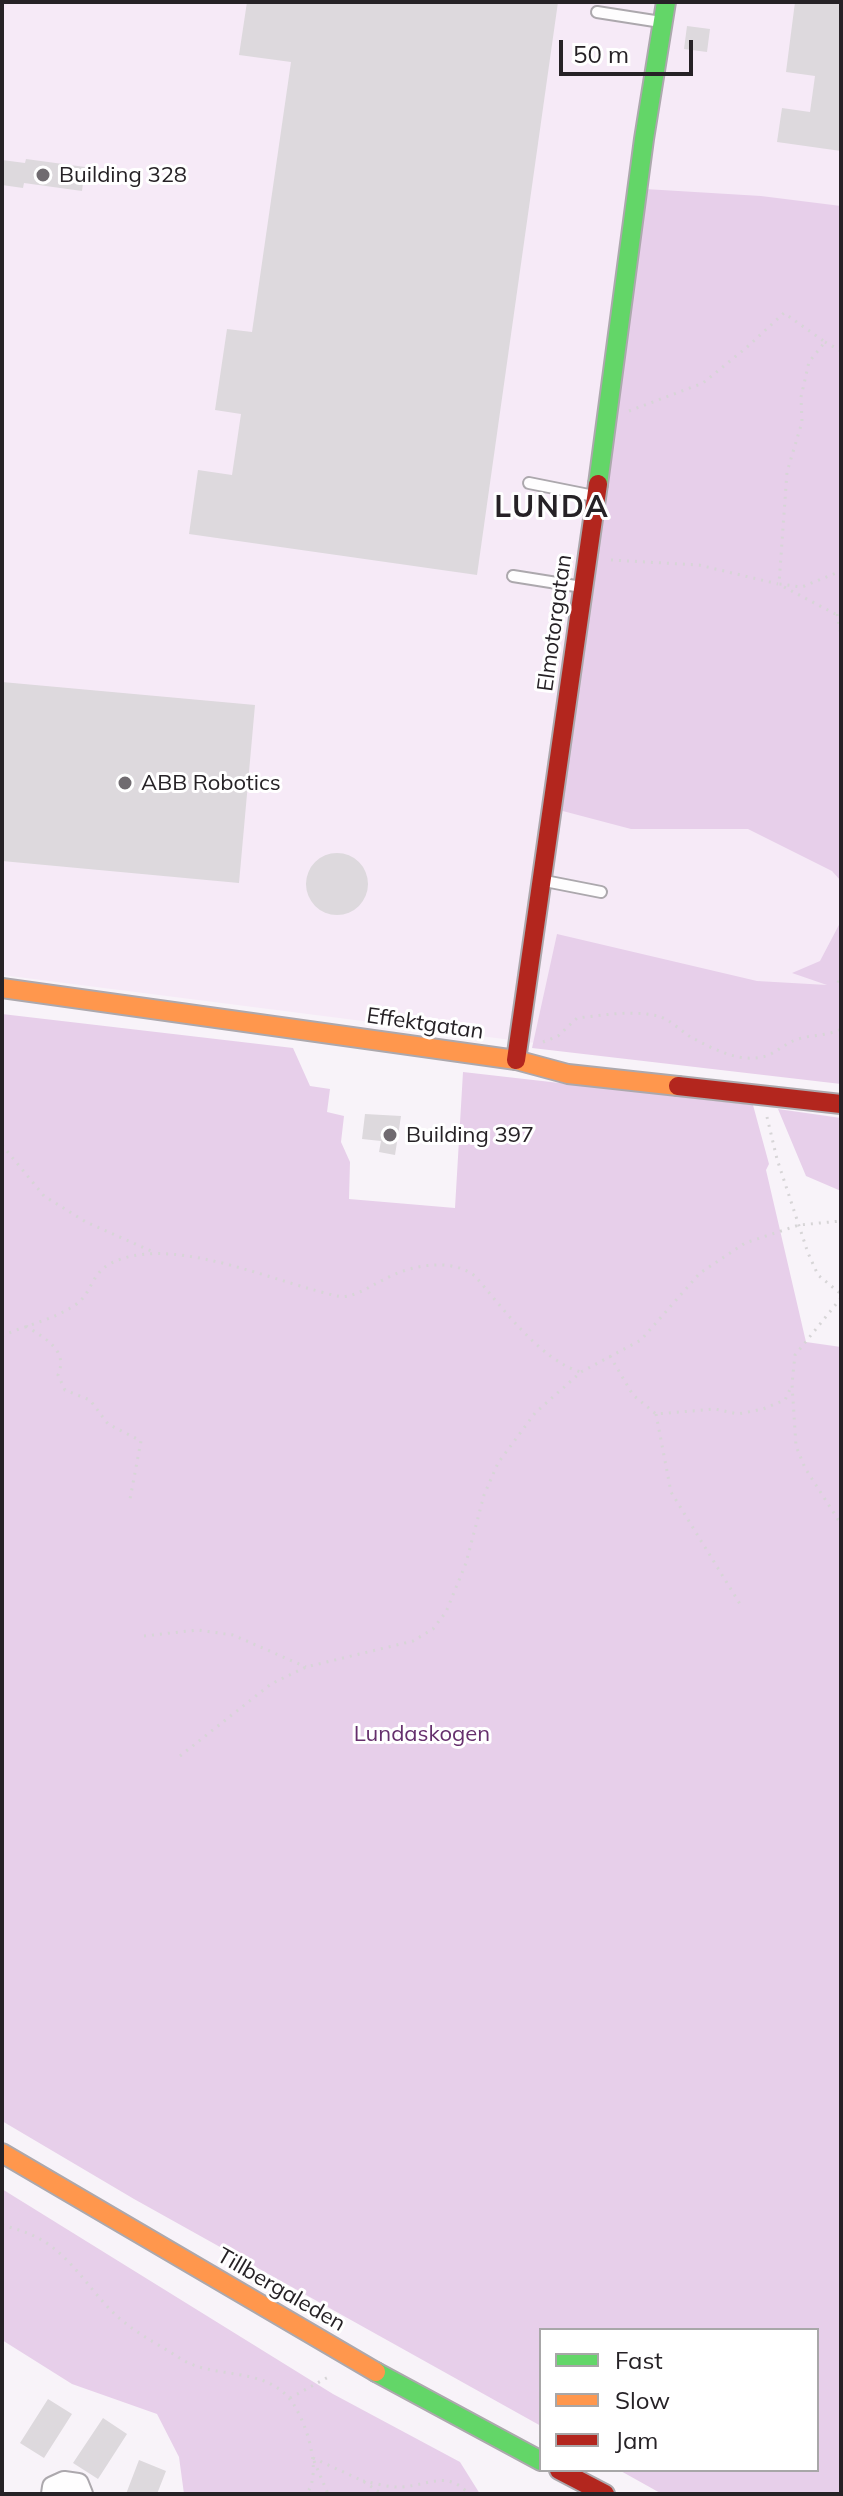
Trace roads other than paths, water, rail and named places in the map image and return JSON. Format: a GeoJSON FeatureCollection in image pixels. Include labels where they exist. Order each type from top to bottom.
{"type":"FeatureCollection","features":[{"type":"Feature","properties":{"kind":"street","name":"Elmotorgatan"},"geometry":{"type":"LineString","coordinates":[[516,1060],[644,139],[666,2]]}},
{"type":"Feature","properties":{"kind":"street","name":"Effektgatan"},"geometry":{"type":"LineString","coordinates":[[2,988],[516,1060],[568,1074],[841,1104]]}},
{"type":"Feature","properties":{"kind":"street","name":"Tillbergaleden"},"geometry":{"type":"LineString","coordinates":[[2,2153],[440,2409],[539,2460]]}},
{"type":"Feature","properties":{"kind":"street"},"geometry":{"type":"LineString","coordinates":[[563,2472],[605,2494]]}},
{"type":"Feature","properties":{"kind":"street"},"geometry":{"type":"LineString","coordinates":[[52,2494],[53,2487],[64,2482],[78,2484],[82,2494]]}},
{"type":"Feature","properties":{"kind":"lane"},"geometry":{"type":"LineString","coordinates":[[597,12],[663,22]]}},
{"type":"Feature","properties":{"kind":"lane"},"geometry":{"type":"LineString","coordinates":[[529,483],[596,496]]}},
{"type":"Feature","properties":{"kind":"lane"},"geometry":{"type":"LineString","coordinates":[[513,576],[584,587]]}},
{"type":"Feature","properties":{"kind":"lane"},"geometry":{"type":"LineString","coordinates":[[543,881],[601,892]]}},
{"type":"Feature","properties":{"kind":"place","name":"Building 328"},"geometry":{"type":"Point","coordinates":[43,175]}},
{"type":"Feature","properties":{"kind":"place","name":"ABB Robotics"},"geometry":{"type":"Point","coordinates":[125,783]}},
{"type":"Feature","properties":{"kind":"place","name":"Building 397"},"geometry":{"type":"Point","coordinates":[390,1135]}},
{"type":"Feature","properties":{"kind":"district","name":"LUNDA"},"geometry":{"type":"Point","coordinates":[552,508]}},
{"type":"Feature","properties":{"kind":"park label","name":"Lundaskogen"},"geometry":{"type":"Point","coordinates":[422,1734]}}]}
